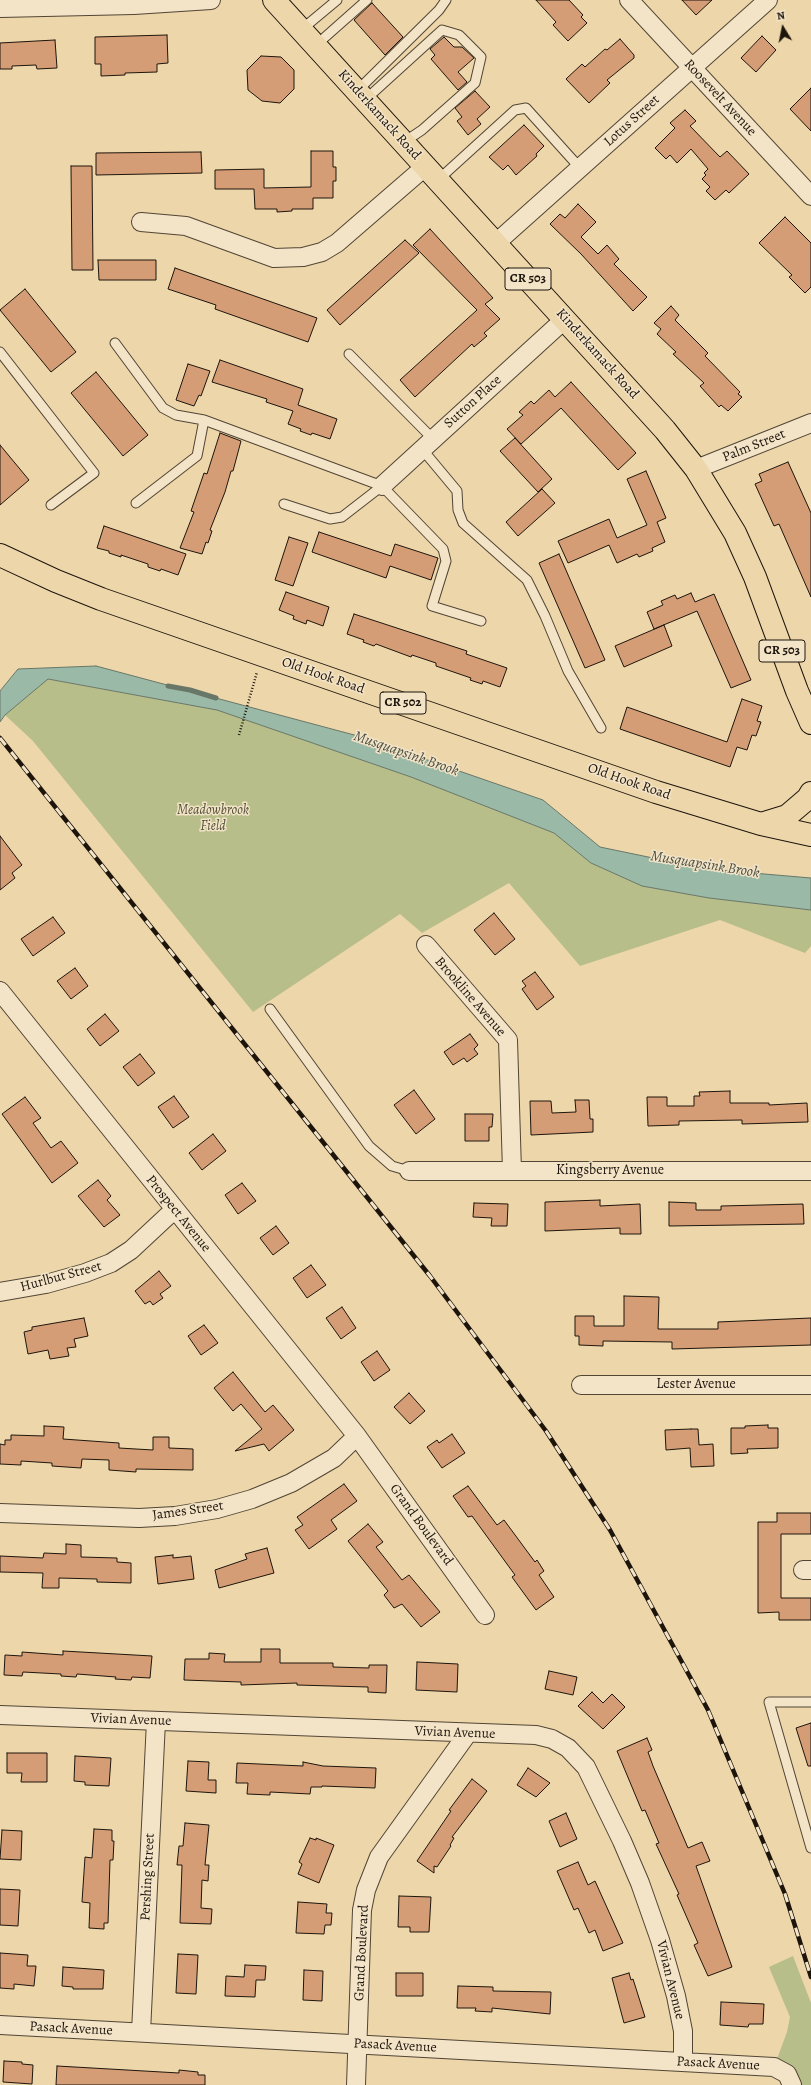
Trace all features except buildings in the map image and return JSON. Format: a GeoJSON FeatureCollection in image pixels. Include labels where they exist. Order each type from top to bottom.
{"type":"FeatureCollection","features":[{"type":"Feature","properties":{"kind":"main road","name":"Kinderkamack Road"},"geometry":{"type":"LineString","coordinates":[[274,0],[665,430],[696,469],[735,533],[755,577],[797,691],[811,723]]}},
{"type":"Feature","properties":{"kind":"main road","name":"Old Hook Road"},"geometry":{"type":"LineString","coordinates":[[0,555],[56,581],[101,599],[656,792],[761,824],[811,835]]}},
{"type":"Feature","properties":{"kind":"main road"},"geometry":{"type":"LineString","coordinates":[[761,824],[788,816],[808,798],[811,793]]}},
{"type":"Feature","properties":{"kind":"street"},"geometry":{"type":"LineString","coordinates":[[0,8],[211,0]]}},
{"type":"Feature","properties":{"kind":"street","name":"Roosevelt Avenue"},"geometry":{"type":"LineString","coordinates":[[629,0],[811,196]]}},
{"type":"Feature","properties":{"kind":"street","name":"Lotus Street"},"geometry":{"type":"LineString","coordinates":[[496,243],[768,0]]}},
{"type":"Feature","properties":{"kind":"street"},"geometry":{"type":"LineString","coordinates":[[141,222],[186,226],[274,258],[303,257],[322,252],[337,243],[432,173]]}},
{"type":"Feature","properties":{"kind":"street","name":"Sutton Place"},"geometry":{"type":"LineString","coordinates":[[382,486],[565,319]]}},
{"type":"Feature","properties":{"kind":"street","name":"Palm Street"},"geometry":{"type":"LineString","coordinates":[[696,469],[811,423]]}},
{"type":"Feature","properties":{"kind":"street","name":"Brookline Avenue"},"geometry":{"type":"LineString","coordinates":[[426,945],[508,1040],[512,1171]]}},
{"type":"Feature","properties":{"kind":"street","name":"Prospect Avenue"},"geometry":{"type":"LineString","coordinates":[[0,992],[357,1436]]}},
{"type":"Feature","properties":{"kind":"street","name":"Kingsberry Avenue"},"geometry":{"type":"LineString","coordinates":[[408,1171],[811,1171]]}},
{"type":"Feature","properties":{"kind":"street","name":"Hurlbut Street"},"geometry":{"type":"LineString","coordinates":[[0,1292],[46,1284],[85,1273],[111,1263],[131,1250],[175,1209]]}},
{"type":"Feature","properties":{"kind":"street","name":"Lester Avenue"},"geometry":{"type":"LineString","coordinates":[[581,1385],[811,1385]]}},
{"type":"Feature","properties":{"kind":"street","name":"James Street"},"geometry":{"type":"LineString","coordinates":[[0,1513],[139,1518],[175,1516],[217,1509],[252,1499],[291,1483],[334,1458],[357,1436]]}},
{"type":"Feature","properties":{"kind":"street","name":"Grand Boulevard"},"geometry":{"type":"LineString","coordinates":[[357,1436],[486,1615]]}},
{"type":"Feature","properties":{"kind":"street","name":"Vivian Avenue"},"geometry":{"type":"LineString","coordinates":[[0,1715],[536,1735],[552,1739],[568,1748],[586,1767],[625,1848],[660,1940],[676,1996],[683,2031],[683,2061]]}},
{"type":"Feature","properties":{"kind":"street","name":"Pershing Street"},"geometry":{"type":"LineString","coordinates":[[141,2032],[156,1721]]}},
{"type":"Feature","properties":{"kind":"street","name":"Grand Boulevard"},"geometry":{"type":"LineString","coordinates":[[356,2085],[362,1910],[366,1890],[379,1857],[468,1733]]}},
{"type":"Feature","properties":{"kind":"street","name":"Pasack Avenue"},"geometry":{"type":"LineString","coordinates":[[0,2025],[774,2067],[790,2080]]}},
{"type":"Feature","properties":{"kind":"lane"},"geometry":{"type":"LineString","coordinates":[[308,38],[337,0]]}},
{"type":"Feature","properties":{"kind":"lane"},"geometry":{"type":"LineString","coordinates":[[308,38],[367,0]]}},
{"type":"Feature","properties":{"kind":"lane"},"geometry":{"type":"LineString","coordinates":[[361,95],[439,10],[446,0]]}},
{"type":"Feature","properties":{"kind":"lane"},"geometry":{"type":"LineString","coordinates":[[361,95],[442,30],[459,35],[481,57],[475,83],[422,130],[404,142]]}},
{"type":"Feature","properties":{"kind":"lane"},"geometry":{"type":"LineString","coordinates":[[432,173],[515,110],[526,108],[580,168]]}},
{"type":"Feature","properties":{"kind":"lane"},"geometry":{"type":"LineString","coordinates":[[115,343],[163,408],[176,415],[204,420],[382,486],[443,549],[446,561],[432,606],[481,621]]}},
{"type":"Feature","properties":{"kind":"lane"},"geometry":{"type":"LineString","coordinates":[[0,352],[94,472],[51,505]]}},
{"type":"Feature","properties":{"kind":"lane"},"geometry":{"type":"LineString","coordinates":[[349,354],[428,444],[457,491],[458,510],[463,523],[527,580],[545,616],[568,672],[601,728]]}},
{"type":"Feature","properties":{"kind":"lane"},"geometry":{"type":"LineString","coordinates":[[136,503],[196,456],[204,420]]}},
{"type":"Feature","properties":{"kind":"lane"},"geometry":{"type":"LineString","coordinates":[[284,504],[330,519],[342,517],[382,486]]}},
{"type":"Feature","properties":{"kind":"lane"},"geometry":{"type":"LineString","coordinates":[[270,1009],[369,1146],[392,1166],[408,1171]]}},
{"type":"Feature","properties":{"kind":"lane"},"geometry":{"type":"LineString","coordinates":[[811,1702],[769,1702],[811,1848]]}},
{"type":"Feature","properties":{"kind":"path"},"geometry":{"type":"LineString","coordinates":[[239,735],[263,655]]}},
{"type":"Feature","properties":{"kind":"green space","name":"Meadowbrook Field"},"geometry":{"type":"Polygon","coordinates":[[[47,679],[217,710],[411,777],[554,833],[591,863],[642,886],[709,898],[811,910],[811,946],[805,953],[720,920],[580,966],[509,883],[422,933],[400,914],[253,1012],[33,741],[5,715],[47,679]]]}},
{"type":"Feature","properties":{"kind":"green space"},"geometry":{"type":"Polygon","coordinates":[[[793,1956],[811,2003],[811,2085],[792,2085],[774,2067],[787,2032],[790,2017],[769,1967],[793,1956]]]}},
{"type":"Feature","properties":{"kind":"water"},"geometry":{"type":"Polygon","coordinates":[[[96,666],[358,736],[543,800],[600,847],[706,869],[811,878],[811,910],[709,898],[642,886],[591,863],[554,833],[411,777],[217,710],[48,679],[5,715],[0,722],[0,691],[18,669],[96,666]]]}},
{"type":"Feature","properties":{"kind":"waterway","name":"Musquapsink Brook"},"geometry":{"type":"LineString","coordinates":[[168,686],[190,690],[216,698]]}},
{"type":"Feature","properties":{"kind":"railway"},"geometry":{"type":"LineString","coordinates":[[0,738],[430,1276],[546,1431],[610,1530],[708,1710],[785,1894],[811,1977]]}}]}
